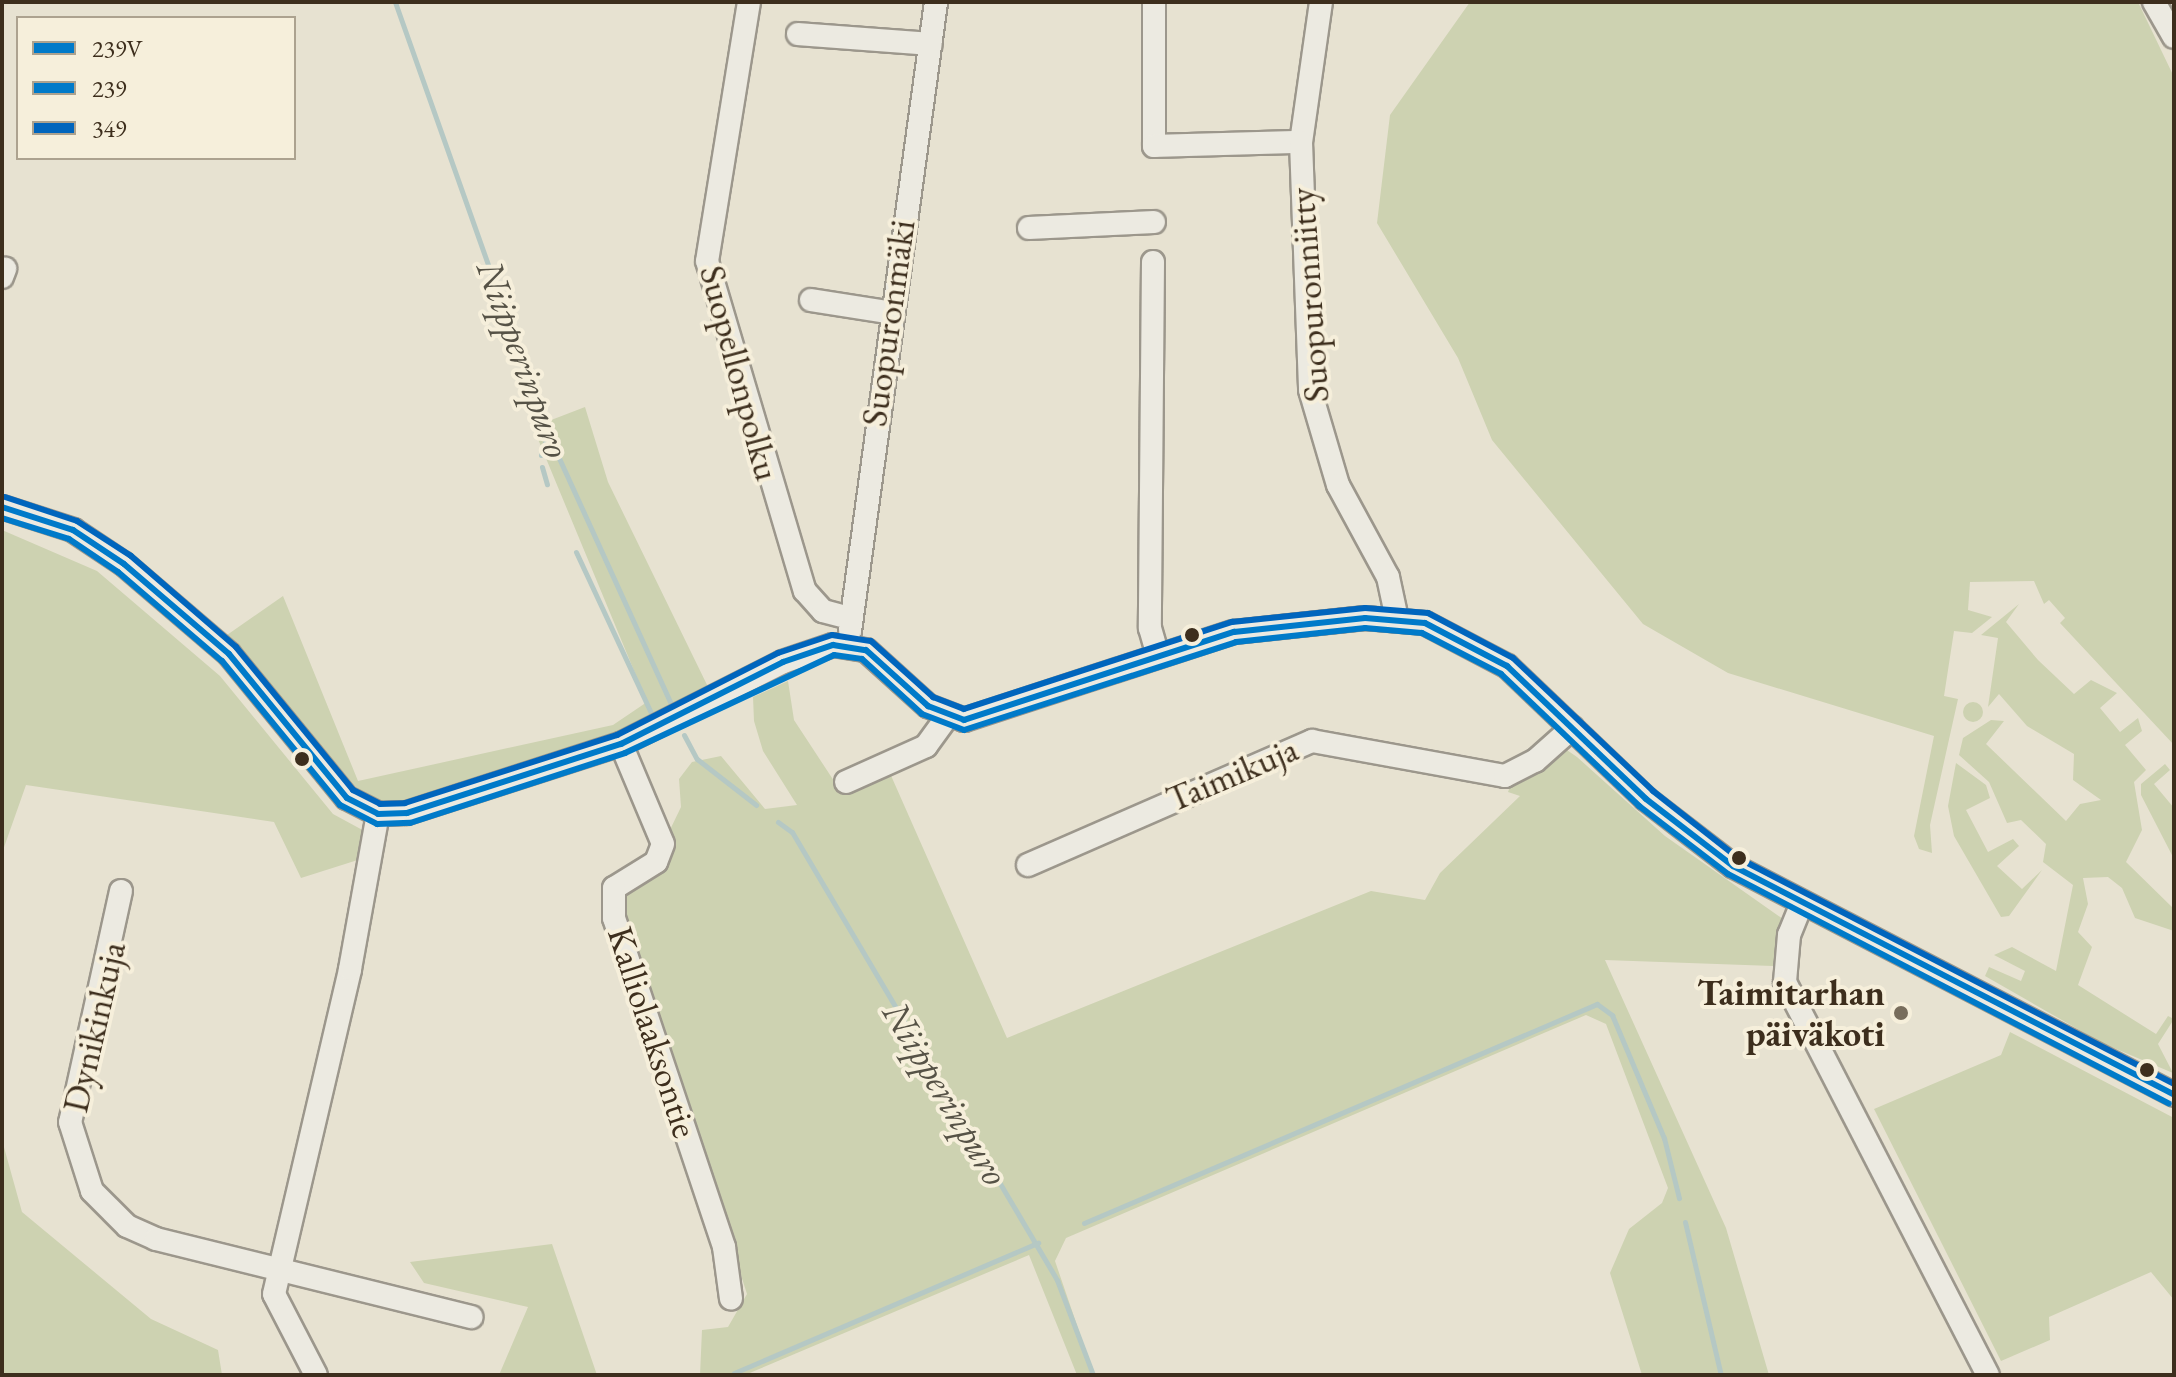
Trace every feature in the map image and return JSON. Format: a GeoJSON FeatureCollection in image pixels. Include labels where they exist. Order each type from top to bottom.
{"type":"FeatureCollection","features":[{"type":"Feature","properties":{"kind":"street","name":"Suopellonpolku"},"geometry":{"type":"LineString","coordinates":[[749,2],[707,261],[805,591],[823,611],[850,618]]}},
{"type":"Feature","properties":{"kind":"street","name":"Suopuronmäki"},"geometry":{"type":"LineString","coordinates":[[850,644],[850,618],[888,312],[936,2]]}},
{"type":"Feature","properties":{"kind":"street"},"geometry":{"type":"LineString","coordinates":[[1154,2],[1154,146],[1301,142]]}},
{"type":"Feature","properties":{"kind":"street","name":"Suopuronniitty"},"geometry":{"type":"LineString","coordinates":[[1321,2],[1301,142],[1310,390],[1338,485],[1388,577],[1397,619]]}},
{"type":"Feature","properties":{"kind":"street"},"geometry":{"type":"LineString","coordinates":[[2154,2],[2174,37]]}},
{"type":"Feature","properties":{"kind":"street"},"geometry":{"type":"LineString","coordinates":[[798,34],[931,44]]}},
{"type":"Feature","properties":{"kind":"street"},"geometry":{"type":"LineString","coordinates":[[1029,228],[1154,222]]}},
{"type":"Feature","properties":{"kind":"street"},"geometry":{"type":"LineString","coordinates":[[1153,262],[1150,628],[1157,653]]}},
{"type":"Feature","properties":{"kind":"street"},"geometry":{"type":"LineString","coordinates":[[811,300],[888,312]]}},
{"type":"Feature","properties":{"kind":"street"},"geometry":{"type":"LineString","coordinates":[[2,507],[73,530],[124,564],[229,654],[347,798],[378,814],[407,813],[621,744],[805,652],[850,644],[882,661],[948,716],[985,718],[1157,653],[1274,626],[1397,619],[1454,631],[1484,649],[1709,851],[1802,903],[1945,971],[2174,1095]]}},
{"type":"Feature","properties":{"kind":"street"},"geometry":{"type":"LineString","coordinates":[[846,782],[926,746],[948,716]]}},
{"type":"Feature","properties":{"kind":"street","name":"Taimikuja"},"geometry":{"type":"LineString","coordinates":[[1028,865],[1312,741],[1505,776],[1535,761],[1572,728]]}},
{"type":"Feature","properties":{"kind":"street","name":"Kalliolaaksontie"},"geometry":{"type":"LineString","coordinates":[[621,744],[663,844],[656,862],[614,888],[614,918],[724,1247],[731,1299]]}},
{"type":"Feature","properties":{"kind":"street"},"geometry":{"type":"LineString","coordinates":[[316,1375],[278,1310],[278,1269],[350,969],[378,814]]}},
{"type":"Feature","properties":{"kind":"street","name":"Dynikinkuja"},"geometry":{"type":"LineString","coordinates":[[121,891],[70,1122],[75,1152],[92,1191],[127,1226],[278,1269],[471,1317]]}},
{"type":"Feature","properties":{"kind":"street"},"geometry":{"type":"LineString","coordinates":[[1802,903],[1789,935],[1785,982],[1988,1375]]}},
{"type":"Feature","properties":{"kind":"green space"},"geometry":{"type":"Polygon","coordinates":[[[1470,2],[2138,2],[2174,77],[2174,745],[2060,623],[2065,618],[2049,600],[2044,604],[2034,581],[1970,582],[1968,610],[1992,617],[1972,633],[1954,631],[1944,696],[1958,699],[1930,825],[1932,853],[1919,849],[1914,836],[1934,736],[1728,673],[1643,624],[1492,440],[1458,358],[1377,223],[1390,115],[1470,2]]]}},
{"type":"Feature","properties":{"kind":"green space"},"geometry":{"type":"Polygon","coordinates":[[[585,407],[608,482],[710,691],[579,751],[404,805],[367,800],[227,635],[283,596],[358,781],[613,725],[647,702],[533,427],[585,407]]]}},
{"type":"Feature","properties":{"kind":"green space"},"geometry":{"type":"Polygon","coordinates":[[[2,530],[97,571],[220,676],[333,814],[368,833],[364,858],[301,878],[274,822],[26,785],[2,853],[2,530]]]}},
{"type":"Feature","properties":{"kind":"green space"},"geometry":{"type":"Polygon","coordinates":[[[2019,604],[2006,622],[2038,660],[2074,694],[2091,680],[2117,693],[2100,708],[2120,732],[2138,718],[2142,731],[2125,745],[2146,770],[2134,782],[2142,830],[2126,862],[2174,909],[2174,931],[2135,918],[2122,888],[2108,877],[2083,878],[2088,904],[2078,932],[2092,947],[2078,985],[2156,1034],[2168,1016],[2174,1019],[2158,1044],[2173,1073],[2102,1043],[1985,976],[1989,967],[2021,981],[2025,971],[1994,955],[2012,947],[2056,971],[2073,885],[2043,862],[2046,844],[2021,820],[2007,823],[1989,782],[1959,755],[1963,738],[1991,720],[2004,721],[1986,744],[2066,821],[2080,804],[2101,800],[2073,780],[2074,754],[2027,726],[1999,694],[1988,707],[1998,638],[1981,635],[2019,604]]]}},
{"type":"Feature","properties":{"kind":"green space"},"geometry":{"type":"Polygon","coordinates":[[[788,681],[794,720],[834,781],[885,762],[1007,1038],[1371,891],[1425,900],[1440,873],[1520,796],[1508,792],[1512,781],[1561,746],[1577,757],[1665,836],[1783,919],[1773,966],[1605,960],[1726,1228],[1769,1375],[1642,1375],[1610,1273],[1629,1229],[1662,1203],[1668,1188],[1606,1024],[1586,1015],[1066,1238],[1055,1261],[1094,1375],[1077,1375],[1029,1255],[745,1375],[700,1375],[702,1330],[728,1327],[747,1294],[619,897],[668,834],[681,807],[679,779],[692,762],[721,756],[765,809],[797,805],[763,751],[754,721],[753,697],[788,681]]]}},
{"type":"Feature","properties":{"kind":"green space"},"geometry":{"type":"Polygon","coordinates":[[[1973,702],[1980,705],[1983,712],[1980,719],[1973,722],[1966,719],[1963,712],[1966,705],[1973,702]]]}},
{"type":"Feature","properties":{"kind":"green space"},"geometry":{"type":"Polygon","coordinates":[[[1956,763],[1986,785],[1990,798],[1966,810],[1988,852],[2013,839],[2019,846],[1997,866],[2022,889],[2042,870],[2009,916],[2001,917],[1954,836],[1948,806],[1956,763]]]}},
{"type":"Feature","properties":{"kind":"green space"},"geometry":{"type":"Polygon","coordinates":[[[2165,764],[2170,770],[2154,784],[2174,808],[2174,859],[2141,795],[2141,784],[2165,764]]]}},
{"type":"Feature","properties":{"kind":"green space"},"geometry":{"type":"Polygon","coordinates":[[[2010,1032],[2174,1118],[2174,1300],[2151,1272],[2049,1317],[2050,1340],[2001,1361],[1874,1109],[2001,1055],[2010,1032]]]}},
{"type":"Feature","properties":{"kind":"green space"},"geometry":{"type":"Polygon","coordinates":[[[2,1140],[22,1212],[151,1319],[218,1350],[222,1375],[2,1375],[2,1140]]]}},
{"type":"Feature","properties":{"kind":"green space"},"geometry":{"type":"Polygon","coordinates":[[[552,1244],[597,1375],[499,1375],[528,1307],[424,1283],[410,1262],[552,1244]]]}},
{"type":"Feature","properties":{"kind":"waterway","name":"Niipperinpuro"},"geometry":{"type":"LineString","coordinates":[[395,2],[548,434],[673,708]]}},
{"type":"Feature","properties":{"kind":"waterway"},"geometry":{"type":"LineString","coordinates":[[541,455],[548,434]]}},
{"type":"Feature","properties":{"kind":"waterway"},"geometry":{"type":"LineString","coordinates":[[542,467],[547,484]]}},
{"type":"Feature","properties":{"kind":"waterway"},"geometry":{"type":"LineString","coordinates":[[576,552],[654,719]]}},
{"type":"Feature","properties":{"kind":"waterway","name":"Niipperinpuro"},"geometry":{"type":"LineString","coordinates":[[684,735],[697,759],[756,805]]}},
{"type":"Feature","properties":{"kind":"waterway","name":"Niipperinpuro"},"geometry":{"type":"LineString","coordinates":[[778,822],[792,832],[1057,1280],[1093,1375]]}},
{"type":"Feature","properties":{"kind":"waterway"},"geometry":{"type":"LineString","coordinates":[[1084,1223],[1597,1004],[1612,1015],[1664,1138],[1679,1198]]}},
{"type":"Feature","properties":{"kind":"waterway"},"geometry":{"type":"LineString","coordinates":[[1685,1222],[1721,1375]]}},
{"type":"Feature","properties":{"kind":"waterway"},"geometry":{"type":"LineString","coordinates":[[734,1373],[1038,1243]]}},
{"type":"Feature","properties":{"kind":"transit line","name":"349"},"geometry":{"type":"LineString","coordinates":[[5,497],[77,521],[131,556],[236,647],[353,790],[380,804],[405,803],[617,735],[778,653],[832,635],[871,641],[933,697],[964,709],[1232,622],[1365,608],[1428,613],[1513,658],[1653,791],[1738,858],[2174,1084]]}},
{"type":"Feature","properties":{"kind":"transit line","name":"239V"},"geometry":{"type":"LineString","coordinates":[[2,507],[73,530],[124,564],[229,654],[347,798],[378,814],[407,813],[621,744],[783,662],[833,645],[866,650],[928,706],[964,720],[1234,632],[1365,618],[1425,623],[1507,666],[1646,799],[1733,866],[2174,1095]]}},
{"type":"Feature","properties":{"kind":"transit line","name":"239"},"geometry":{"type":"LineString","coordinates":[[2,518],[69,539],[118,572],[222,661],[340,805],[377,824],[410,823],[625,753],[834,655],[862,659],[922,714],[964,730],[1236,642],[1365,628],[1422,633],[1501,674],[1639,806],[1728,874],[2169,1104]]}},
{"type":"Feature","properties":{"kind":"place","name":"Taimitarhan päiväkoti"},"geometry":{"type":"Point","coordinates":[1901,1013]}}]}
